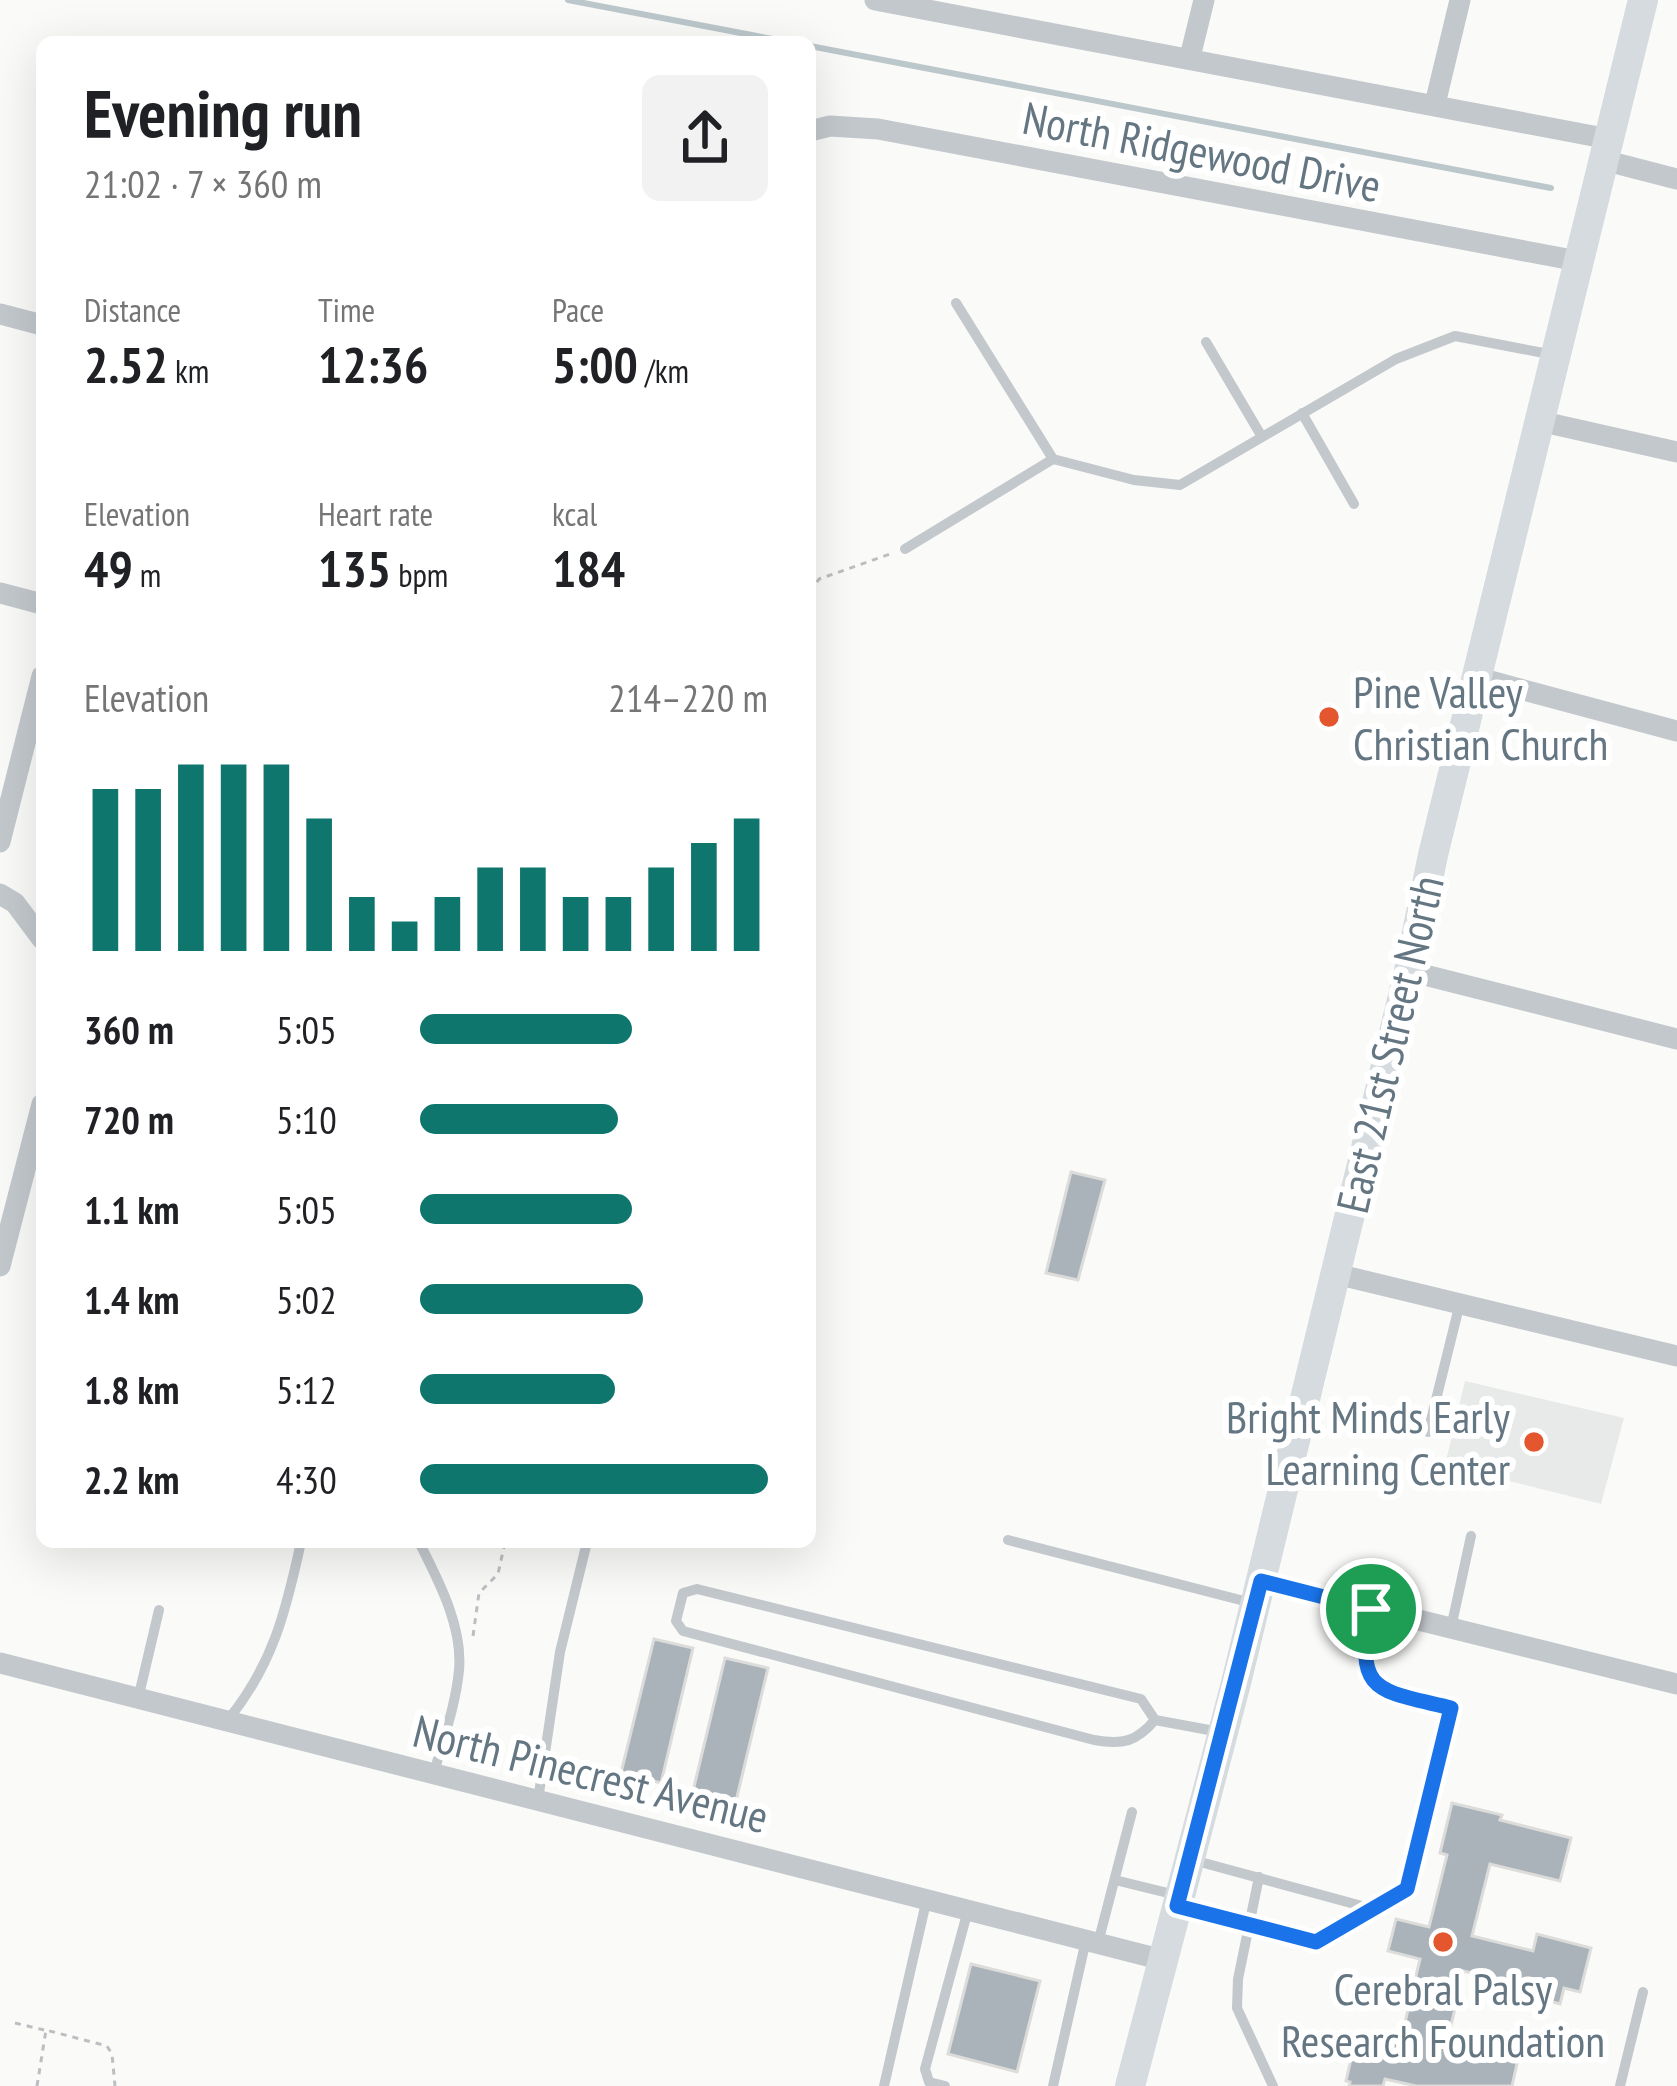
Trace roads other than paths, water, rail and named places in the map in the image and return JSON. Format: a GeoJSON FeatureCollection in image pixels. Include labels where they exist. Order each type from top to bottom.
{"type":"FeatureCollection","features":[{"type":"Feature","properties":{"kind":"main road","name":"East 21st Street North"},"geometry":{"type":"LineString","coordinates":[[1130,2086],[1258,1592],[1643,0]]}},
{"type":"Feature","properties":{"kind":"street"},"geometry":{"type":"LineString","coordinates":[[875,0],[946,6],[1435,104],[1606,149],[1677,179]]}},
{"type":"Feature","properties":{"kind":"street"},"geometry":{"type":"LineString","coordinates":[[1190,58],[1204,0]]}},
{"type":"Feature","properties":{"kind":"street"},"geometry":{"type":"LineString","coordinates":[[1435,104],[1460,0]]}},
{"type":"Feature","properties":{"kind":"street","name":"North Ridgewood Drive"},"geometry":{"type":"LineString","coordinates":[[816,130],[878,129],[1578,262]]}},
{"type":"Feature","properties":{"kind":"street"},"geometry":{"type":"LineString","coordinates":[[0,314],[36,323]]}},
{"type":"Feature","properties":{"kind":"street"},"geometry":{"type":"LineString","coordinates":[[1539,421],[1677,452]]}},
{"type":"Feature","properties":{"kind":"street"},"geometry":{"type":"LineString","coordinates":[[0,593],[36,602]]}},
{"type":"Feature","properties":{"kind":"street"},"geometry":{"type":"LineString","coordinates":[[1479,678],[1677,730]]}},
{"type":"Feature","properties":{"kind":"street"},"geometry":{"type":"LineString","coordinates":[[0,842],[36,700]]}},
{"type":"Feature","properties":{"kind":"street"},"geometry":{"type":"LineString","coordinates":[[0,894],[15,903],[36,931]]}},
{"type":"Feature","properties":{"kind":"street"},"geometry":{"type":"LineString","coordinates":[[1409,971],[1677,1039]]}},
{"type":"Feature","properties":{"kind":"street"},"geometry":{"type":"LineString","coordinates":[[0,1266],[36,1127]]}},
{"type":"Feature","properties":{"kind":"street"},"geometry":{"type":"LineString","coordinates":[[1336,1274],[1677,1356]]}},
{"type":"Feature","properties":{"kind":"street"},"geometry":{"type":"LineString","coordinates":[[1258,1592],[1371,1609],[1677,1684]]}},
{"type":"Feature","properties":{"kind":"street","name":"North Pinecrest Avenue"},"geometry":{"type":"LineString","coordinates":[[0,1663],[1163,1960]]}},
{"type":"Feature","properties":{"kind":"lane"},"geometry":{"type":"LineString","coordinates":[[956,303],[1053,459],[1133,480],[1180,485],[1396,358],[1455,337],[1554,355]]}},
{"type":"Feature","properties":{"kind":"lane"},"geometry":{"type":"LineString","coordinates":[[1206,343],[1262,437]]}},
{"type":"Feature","properties":{"kind":"lane"},"geometry":{"type":"LineString","coordinates":[[1302,413],[1354,504]]}},
{"type":"Feature","properties":{"kind":"lane"},"geometry":{"type":"LineString","coordinates":[[905,549],[1053,459]]}},
{"type":"Feature","properties":{"kind":"lane"},"geometry":{"type":"LineString","coordinates":[[1428,1432],[1460,1303]]}},
{"type":"Feature","properties":{"kind":"lane"},"geometry":{"type":"LineString","coordinates":[[1451,1628],[1471,1536]]}},
{"type":"Feature","properties":{"kind":"lane"},"geometry":{"type":"LineString","coordinates":[[1008,1540],[1258,1592]]}},
{"type":"Feature","properties":{"kind":"lane"},"geometry":{"type":"LineString","coordinates":[[227,1721],[247,1696],[276,1643],[300,1548]]}},
{"type":"Feature","properties":{"kind":"lane"},"geometry":{"type":"LineString","coordinates":[[421,1548],[441,1585],[455,1630],[460,1669],[434,1773]]}},
{"type":"Feature","properties":{"kind":"lane"},"geometry":{"type":"LineString","coordinates":[[538,1799],[560,1652],[586,1548]]}},
{"type":"Feature","properties":{"kind":"lane"},"geometry":{"type":"LineString","coordinates":[[1155,1720],[1139,1739],[1117,1744],[1094,1740],[683,1631],[676,1622],[682,1593],[697,1589],[1141,1699],[1155,1720],[1223,1732]]}},
{"type":"Feature","properties":{"kind":"lane"},"geometry":{"type":"LineString","coordinates":[[1115,1880],[1248,1925],[1316,1942],[1407,1889],[1451,1708],[1388,1691],[1374,1682],[1363,1660],[1371,1609]]}},
{"type":"Feature","properties":{"kind":"lane"},"geometry":{"type":"LineString","coordinates":[[139,1699],[159,1610]]}},
{"type":"Feature","properties":{"kind":"lane"},"geometry":{"type":"LineString","coordinates":[[1052,2086],[1132,1813]]}},
{"type":"Feature","properties":{"kind":"lane"},"geometry":{"type":"LineString","coordinates":[[1190,1859],[1373,1909]]}},
{"type":"Feature","properties":{"kind":"lane"},"geometry":{"type":"LineString","coordinates":[[1259,1877],[1238,1979],[1237,2008],[1273,2086]]}},
{"type":"Feature","properties":{"kind":"lane"},"geometry":{"type":"LineString","coordinates":[[884,2086],[927,1898]]}},
{"type":"Feature","properties":{"kind":"lane"},"geometry":{"type":"LineString","coordinates":[[945,2086],[929,2082],[925,2068],[968,1909]]}},
{"type":"Feature","properties":{"kind":"lane"},"geometry":{"type":"LineString","coordinates":[[1620,2086],[1642,1992]]}},
{"type":"Feature","properties":{"kind":"waterway"},"geometry":{"type":"LineString","coordinates":[[568,0],[757,36]]}},
{"type":"Feature","properties":{"kind":"waterway"},"geometry":{"type":"LineString","coordinates":[[816,47],[1551,188]]}},
{"type":"Feature","properties":{"kind":"place","name":"Pine Valley Christian Church"},"geometry":{"type":"Point","coordinates":[1329,717]}},
{"type":"Feature","properties":{"kind":"place","name":"Bright Minds Early Learning Center"},"geometry":{"type":"Point","coordinates":[1534,1442]}},
{"type":"Feature","properties":{"kind":"place","name":"Cerebral Palsy Research Foundation"},"geometry":{"type":"Point","coordinates":[1443,1942]}}]}
